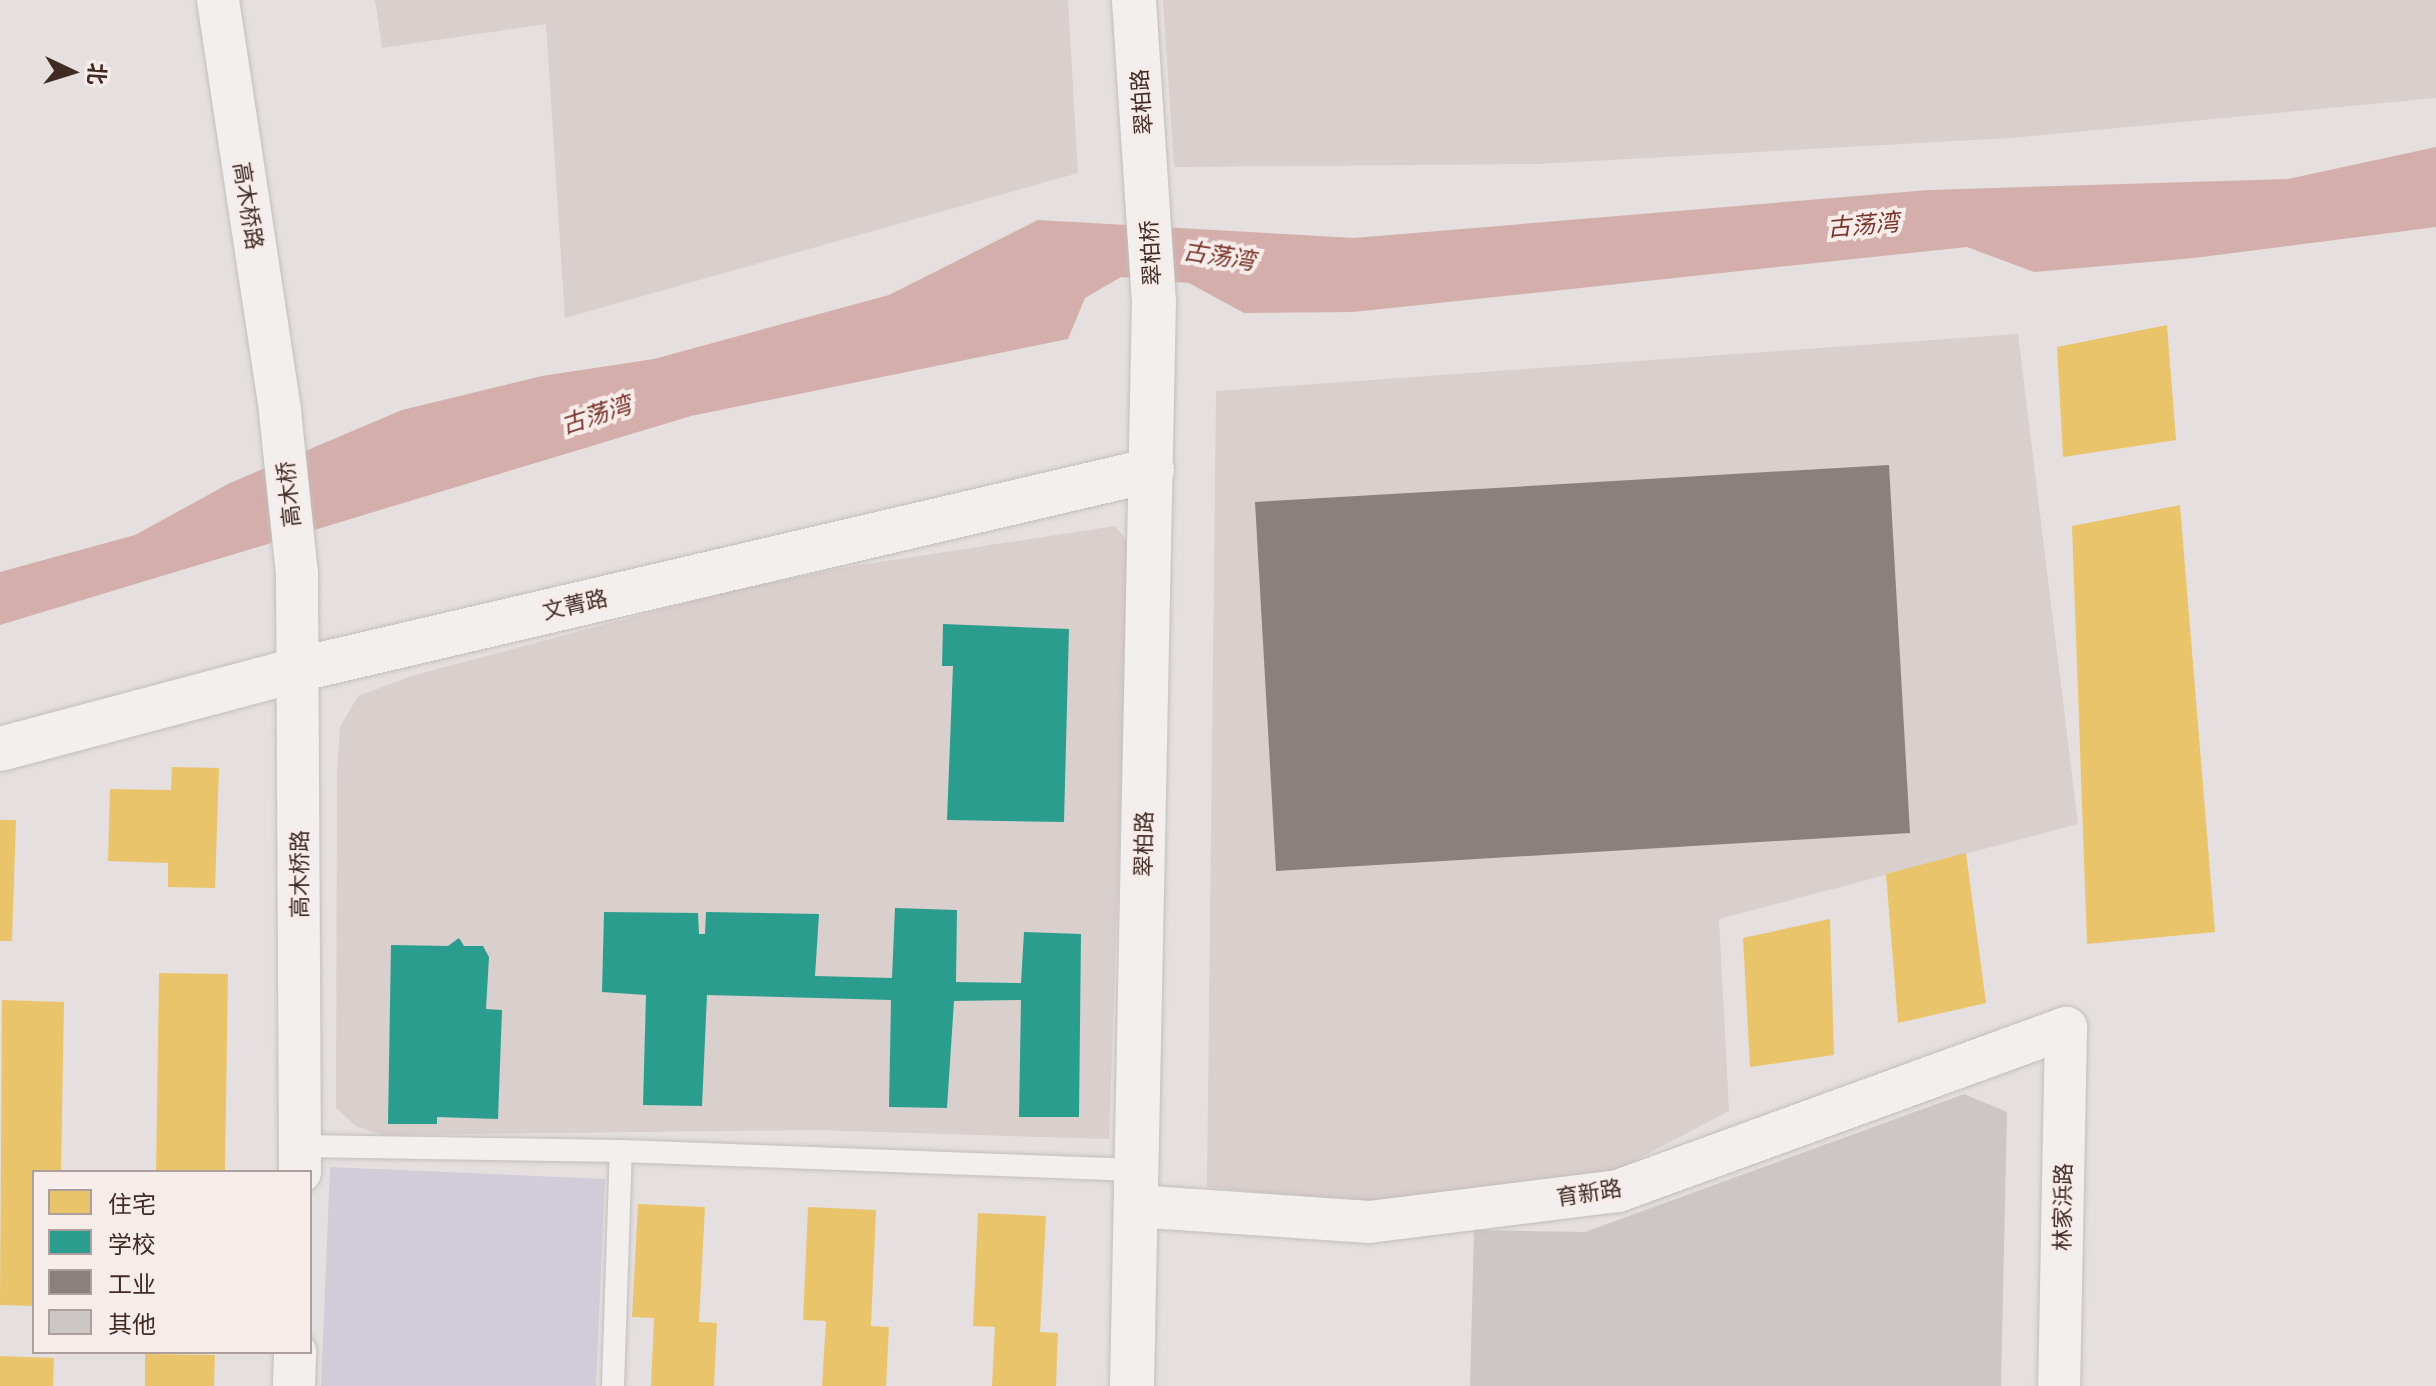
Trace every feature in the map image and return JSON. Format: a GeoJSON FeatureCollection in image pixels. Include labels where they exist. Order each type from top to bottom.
{"type":"FeatureCollection","features":[{"type":"Feature","properties":{"kind":"street","name":"高木桥路"},"geometry":{"type":"LineString","coordinates":[[218,0],[280,412]]}},
{"type":"Feature","properties":{"kind":"street","name":"翠柏路"},"geometry":{"type":"LineString","coordinates":[[1134,0],[1148,205]]}},
{"type":"Feature","properties":{"kind":"street","name":"翠柏桥"},"geometry":{"type":"LineString","coordinates":[[1148,205],[1154,302]]}},
{"type":"Feature","properties":{"kind":"street","name":"翠柏路"},"geometry":{"type":"LineString","coordinates":[[1132,1386],[1154,302]]}},
{"type":"Feature","properties":{"kind":"street","name":"高木桥"},"geometry":{"type":"LineString","coordinates":[[280,412],[297,575]]}},
{"type":"Feature","properties":{"kind":"street","name":"文菁路"},"geometry":{"type":"LineString","coordinates":[[0,749],[301,669],[1152,470]]}},
{"type":"Feature","properties":{"kind":"street","name":"高木桥路"},"geometry":{"type":"LineString","coordinates":[[297,575],[301,669],[300,1159]]}},
{"type":"Feature","properties":{"kind":"street","name":"育新路"},"geometry":{"type":"LineString","coordinates":[[1136,1188],[1369,1222],[1618,1191],[2066,1028]]}},
{"type":"Feature","properties":{"kind":"street","name":"林家浜路"},"geometry":{"type":"LineString","coordinates":[[2059,1386],[2066,1028]]}},
{"type":"Feature","properties":{"kind":"street"},"geometry":{"type":"LineString","coordinates":[[294,1386],[295,1354]]}},
{"type":"Feature","properties":{"kind":"lane"},"geometry":{"type":"LineString","coordinates":[[613,1386],[621,1151]]}},
{"type":"Feature","properties":{"kind":"lane"},"geometry":{"type":"LineString","coordinates":[[300,1159],[621,1151],[1136,1188]]}},
{"type":"Feature","properties":{"kind":"shaded area"},"geometry":{"type":"Polygon","coordinates":[[[375,0],[1068,0],[1078,173],[565,318],[546,24],[382,48],[375,0]]]}},
{"type":"Feature","properties":{"kind":"shaded area"},"geometry":{"type":"Polygon","coordinates":[[[1163,0],[2436,0],[2436,98],[2011,138],[1537,164],[1174,167],[1163,0]]]}},
{"type":"Feature","properties":{"kind":"shaded area"},"geometry":{"type":"Polygon","coordinates":[[[2018,334],[2078,824],[1719,919],[1729,1111],[1615,1171],[1352,1203],[1207,1187],[1216,391],[2018,334]]]}},
{"type":"Feature","properties":{"kind":"shaded area"},"geometry":{"type":"Polygon","coordinates":[[[1115,526],[1130,544],[1109,1139],[816,1130],[384,1135],[357,1127],[336,1108],[337,772],[340,727],[358,696],[411,676],[731,591],[847,567],[1115,526]]]}},
{"type":"Feature","properties":{"kind":"shaded area"},"geometry":{"type":"Polygon","coordinates":[[[330,1167],[605,1179],[596,1386],[321,1386],[330,1167]]]}},
{"type":"Feature","properties":{"kind":"water","name":"古荡湾"},"geometry":{"type":"Polygon","coordinates":[[[2436,147],[2436,227],[2194,258],[2034,272],[1967,247],[1353,312],[1244,313],[1189,283],[1121,277],[1085,298],[1068,339],[691,416],[0,625],[0,572],[135,535],[230,483],[402,410],[542,376],[654,359],[889,295],[1038,220],[1354,238],[1929,190],[2288,179],[2436,147]]]}},
{"type":"Feature","properties":{"kind":"building: 住宅"},"geometry":{"type":"Polygon","coordinates":[[[2167,325],[2176,440],[2063,457],[2057,347],[2167,325]]]}},
{"type":"Feature","properties":{"kind":"building: 住宅"},"geometry":{"type":"Polygon","coordinates":[[[2180,505],[2215,932],[2087,944],[2072,526],[2180,505]]]}},
{"type":"Feature","properties":{"kind":"building: 住宅"},"geometry":{"type":"Polygon","coordinates":[[[172,767],[219,768],[215,888],[168,887],[168,863],[108,861],[110,789],[171,790],[172,767]]]}},
{"type":"Feature","properties":{"kind":"building: 住宅"},"geometry":{"type":"Polygon","coordinates":[[[0,820],[16,820],[12,941],[0,941],[0,820]]]}},
{"type":"Feature","properties":{"kind":"building: 住宅"},"geometry":{"type":"Polygon","coordinates":[[[1966,853],[1986,1003],[1898,1023],[1886,874],[1966,853]]]}},
{"type":"Feature","properties":{"kind":"building: 住宅"},"geometry":{"type":"Polygon","coordinates":[[[1830,919],[1834,1055],[1750,1067],[1743,938],[1830,919]]]}},
{"type":"Feature","properties":{"kind":"building: 住宅"},"geometry":{"type":"Polygon","coordinates":[[[159,973],[228,974],[225,1170],[156,1170],[159,973]]]}},
{"type":"Feature","properties":{"kind":"building: 住宅"},"geometry":{"type":"Polygon","coordinates":[[[2,1000],[64,1002],[61,1170],[32,1170],[32,1306],[0,1305],[2,1000]]]}},
{"type":"Feature","properties":{"kind":"building: 住宅"},"geometry":{"type":"Polygon","coordinates":[[[638,1204],[705,1207],[699,1322],[717,1323],[714,1386],[651,1386],[654,1318],[632,1317],[638,1204]]]}},
{"type":"Feature","properties":{"kind":"building: 住宅"},"geometry":{"type":"Polygon","coordinates":[[[808,1207],[876,1210],[871,1326],[889,1327],[886,1386],[822,1386],[826,1321],[803,1320],[808,1207]]]}},
{"type":"Feature","properties":{"kind":"building: 住宅"},"geometry":{"type":"Polygon","coordinates":[[[978,1213],[1046,1216],[1040,1332],[1058,1333],[1056,1386],[992,1386],[995,1327],[973,1326],[978,1213]]]}},
{"type":"Feature","properties":{"kind":"building: 住宅"},"geometry":{"type":"Polygon","coordinates":[[[145,1354],[215,1355],[214,1386],[145,1386],[145,1354]]]}},
{"type":"Feature","properties":{"kind":"building: 住宅"},"geometry":{"type":"Polygon","coordinates":[[[0,1356],[54,1358],[53,1386],[0,1386],[0,1356]]]}},
{"type":"Feature","properties":{"kind":"building: 学校"},"geometry":{"type":"Polygon","coordinates":[[[943,624],[1069,629],[1064,822],[947,820],[953,666],[942,666],[943,624]]]}},
{"type":"Feature","properties":{"kind":"building: 学校"},"geometry":{"type":"Polygon","coordinates":[[[895,908],[957,910],[956,982],[1021,983],[1024,932],[1081,934],[1079,1117],[1019,1117],[1021,1000],[954,1001],[947,1108],[889,1107],[891,1000],[707,995],[702,1106],[643,1105],[646,995],[602,992],[604,912],[698,913],[699,934],[705,934],[706,912],[819,914],[815,976],[892,978],[895,908]]]}},
{"type":"Feature","properties":{"kind":"building: 学校"},"geometry":{"type":"Polygon","coordinates":[[[459,938],[464,946],[483,946],[489,957],[486,1009],[502,1010],[498,1119],[437,1117],[437,1124],[388,1124],[391,945],[448,946],[459,938]]]}},
{"type":"Feature","properties":{"kind":"building: 工业"},"geometry":{"type":"Polygon","coordinates":[[[1889,465],[1910,833],[1276,871],[1255,502],[1889,465]]]}},
{"type":"Feature","properties":{"kind":"building: 其他"},"geometry":{"type":"Polygon","coordinates":[[[1964,1094],[2007,1112],[2001,1386],[1470,1386],[1474,1230],[1585,1232],[1964,1094]]]}}]}
